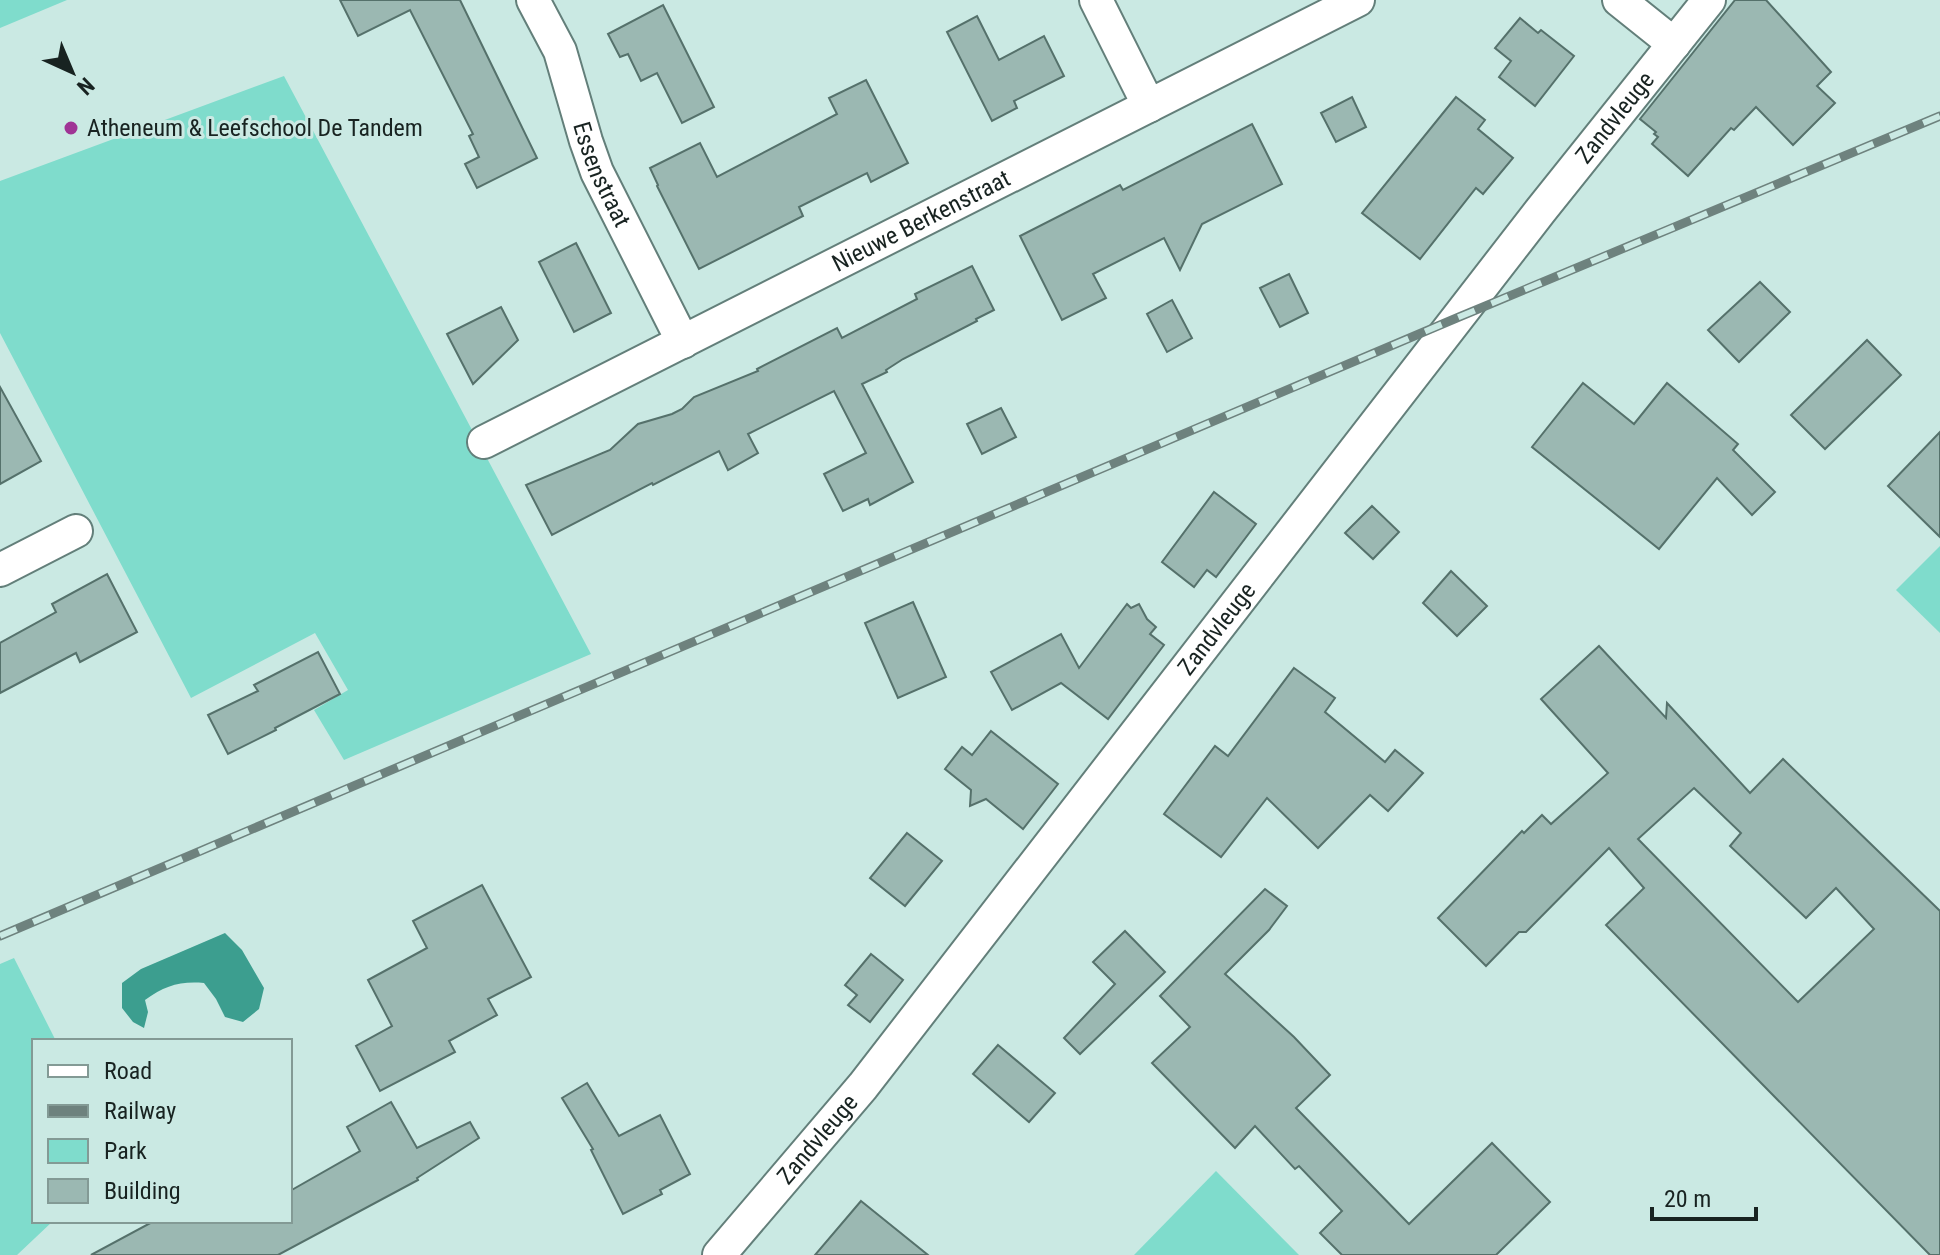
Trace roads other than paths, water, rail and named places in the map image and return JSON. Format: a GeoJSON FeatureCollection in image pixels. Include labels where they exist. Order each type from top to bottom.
{"type":"FeatureCollection","features":[{"type":"Feature","properties":{"kind":"street","name":"Essenstraat"},"geometry":{"type":"LineString","coordinates":[[533,0],[560,51],[597,172],[683,342]]}},
{"type":"Feature","properties":{"kind":"street"},"geometry":{"type":"LineString","coordinates":[[1096,0],[1149,106]]}},
{"type":"Feature","properties":{"kind":"street","name":"Nieuwe Berkenstraat"},"geometry":{"type":"LineString","coordinates":[[484,442],[1358,0]]}},
{"type":"Feature","properties":{"kind":"street"},"geometry":{"type":"LineString","coordinates":[[1619,0],[1674,44]]}},
{"type":"Feature","properties":{"kind":"street","name":"Zandvleuge"},"geometry":{"type":"LineString","coordinates":[[719,1255],[863,1086],[1532,222],[1709,0]]}},
{"type":"Feature","properties":{"kind":"street"},"geometry":{"type":"LineString","coordinates":[[0,570],[76,531]]}},
{"type":"Feature","properties":{"kind":"railway"},"geometry":{"type":"LineString","coordinates":[[0,936],[1940,116]]}},
{"type":"Feature","properties":{"kind":"place","name":"Atheneum & Leefschool De Tandem"},"geometry":{"type":"Point","coordinates":[71,128]}}]}
